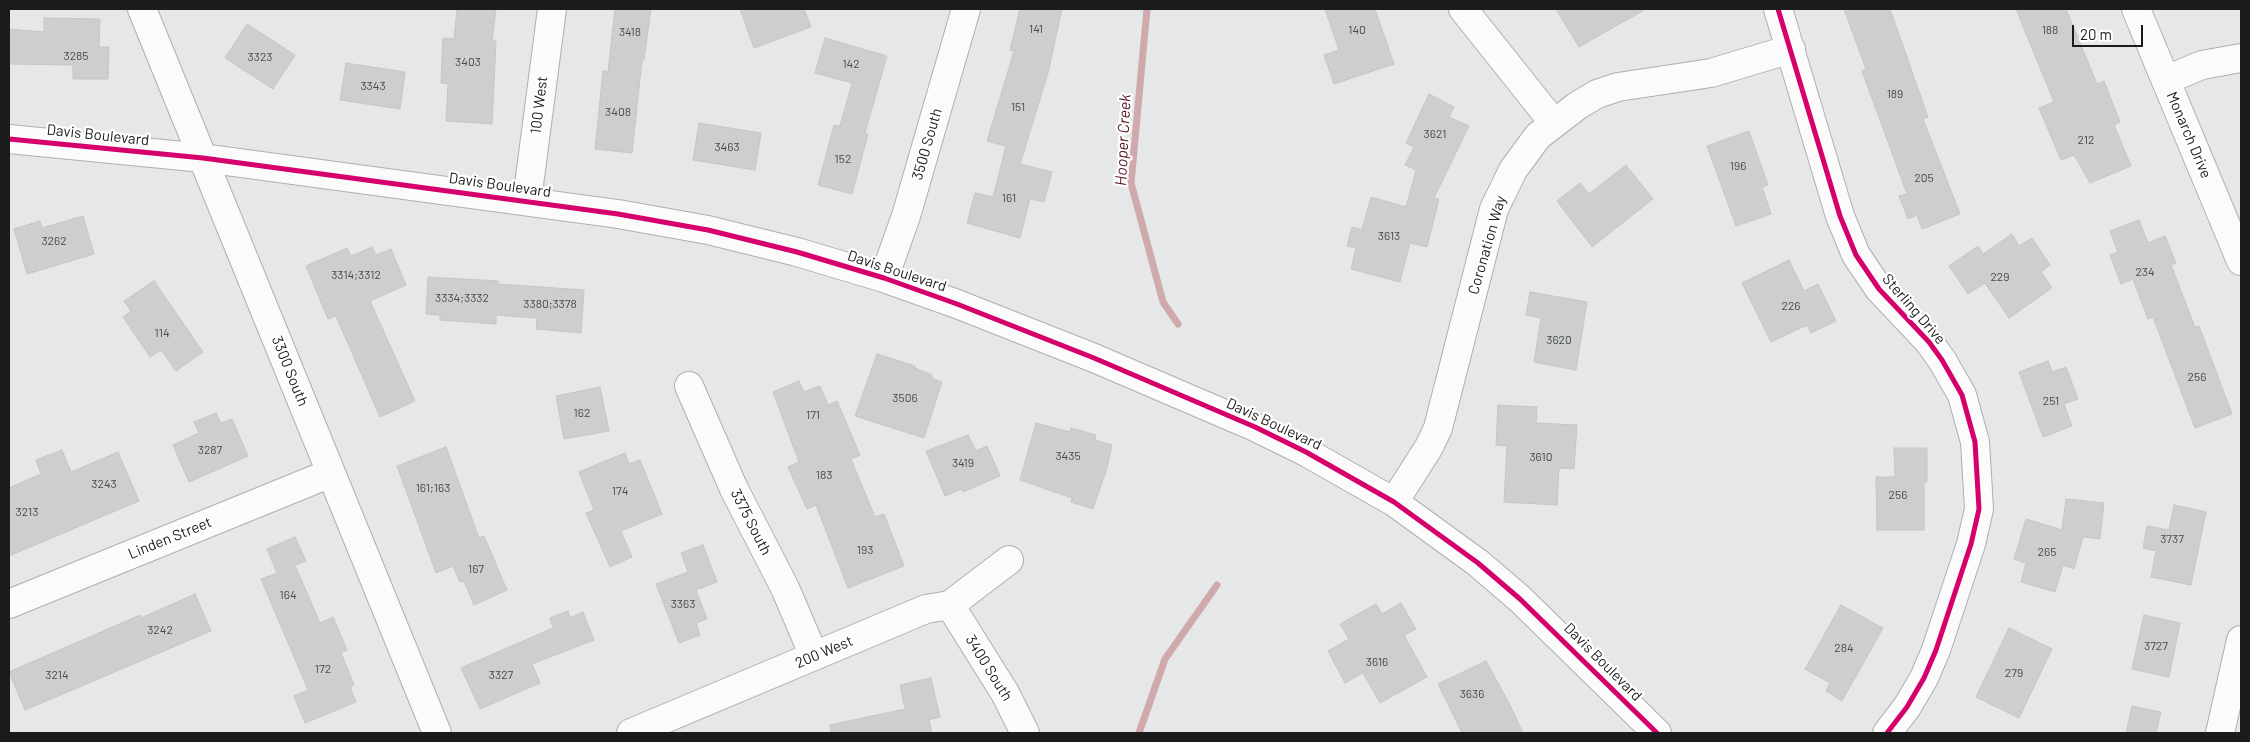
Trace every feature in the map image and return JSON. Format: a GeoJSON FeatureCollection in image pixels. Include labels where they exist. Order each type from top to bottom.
{"type":"FeatureCollection","features":[{"type":"Feature","properties":{"kind":"street","name":"3300 South"},"geometry":{"type":"LineString","coordinates":[[142,9],[437,733]]}},
{"type":"Feature","properties":{"kind":"street","name":"100 West"},"geometry":{"type":"LineString","coordinates":[[527,200],[552,9]]}},
{"type":"Feature","properties":{"kind":"street","name":"3500 South"},"geometry":{"type":"LineString","coordinates":[[884,278],[906,216],[966,9]]}},
{"type":"Feature","properties":{"kind":"street"},"geometry":{"type":"LineString","coordinates":[[1463,9],[1554,122]]}},
{"type":"Feature","properties":{"kind":"street","name":"Sterling Drive"},"geometry":{"type":"LineString","coordinates":[[1778,9],[1840,216],[1856,255],[1879,289],[1929,342],[1942,360],[1962,395],[1975,442],[1979,509],[1971,544],[1936,650],[1907,707],[1887,733]]}},
{"type":"Feature","properties":{"kind":"street","name":"Monarch Drive"},"geometry":{"type":"LineString","coordinates":[[2136,9],[2241,261]]}},
{"type":"Feature","properties":{"kind":"street","name":"Coronation Way"},"geometry":{"type":"LineString","coordinates":[[1394,502],[1429,447],[1438,428],[1494,209],[1524,152],[1554,122],[1597,94],[1618,87],[1711,73],[1791,49]]}},
{"type":"Feature","properties":{"kind":"street"},"geometry":{"type":"LineString","coordinates":[[2166,80],[2202,65],[2241,58]]}},
{"type":"Feature","properties":{"kind":"street","name":"Davis Boulevard"},"geometry":{"type":"LineString","coordinates":[[9,139],[203,158],[527,200],[708,230],[797,252],[884,278],[1094,358],[1246,424],[1306,452],[1394,502],[1478,564],[1520,599],[1657,733]]}},
{"type":"Feature","properties":{"kind":"street","name":"3375 South"},"geometry":{"type":"LineString","coordinates":[[689,386],[734,489],[785,588],[814,656]]}},
{"type":"Feature","properties":{"kind":"street","name":"Linden Street"},"geometry":{"type":"LineString","coordinates":[[9,604],[331,473]]}},
{"type":"Feature","properties":{"kind":"street","name":"200 West"},"geometry":{"type":"LineString","coordinates":[[631,733],[926,610],[950,605],[1009,560]]}},
{"type":"Feature","properties":{"kind":"street","name":"3400 South"},"geometry":{"type":"LineString","coordinates":[[950,605],[1005,693],[1025,733]]}},
{"type":"Feature","properties":{"kind":"street"},"geometry":{"type":"LineString","coordinates":[[2220,733],[2241,640]]}},
{"type":"Feature","properties":{"kind":"building"},"geometry":{"type":"Polygon","coordinates":[[[457,9],[496,9],[492,41],[496,41],[492,124],[446,121],[448,84],[441,83],[443,38],[454,39],[457,9]]]}},
{"type":"Feature","properties":{"kind":"building"},"geometry":{"type":"Polygon","coordinates":[[[615,9],[651,9],[644,60],[642,60],[632,153],[595,149],[603,71],[608,72],[615,9]]]}},
{"type":"Feature","properties":{"kind":"building"},"geometry":{"type":"Polygon","coordinates":[[[740,9],[804,9],[811,27],[754,48],[740,9]]]}},
{"type":"Feature","properties":{"kind":"building"},"geometry":{"type":"Polygon","coordinates":[[[1020,9],[1062,9],[1048,73],[1020,164],[1052,172],[1044,202],[1030,199],[1020,238],[967,223],[975,193],[993,197],[1006,146],[987,141],[1014,51],[1010,50],[1020,9]]]}},
{"type":"Feature","properties":{"kind":"building"},"geometry":{"type":"Polygon","coordinates":[[[1325,9],[1375,9],[1394,64],[1334,84],[1324,55],[1339,50],[1325,9]]]}},
{"type":"Feature","properties":{"kind":"building"},"geometry":{"type":"Polygon","coordinates":[[[1556,9],[1646,9],[1579,47],[1556,9]]]}},
{"type":"Feature","properties":{"kind":"building"},"geometry":{"type":"Polygon","coordinates":[[[1844,9],[1890,9],[1928,117],[1923,119],[1960,214],[1922,229],[1917,215],[1908,219],[1899,196],[1907,194],[1862,71],[1866,69],[1844,9]]]}},
{"type":"Feature","properties":{"kind":"building"},"geometry":{"type":"Polygon","coordinates":[[[2016,9],[2066,9],[2097,84],[2104,81],[2120,122],[2114,125],[2131,166],[2090,183],[2074,155],[2061,160],[2039,108],[2054,102],[2016,9]]]}},
{"type":"Feature","properties":{"kind":"building"},"geometry":{"type":"Polygon","coordinates":[[[44,18],[100,19],[99,47],[109,47],[108,79],[73,79],[73,65],[9,64],[9,29],[44,32],[44,18]]]}},
{"type":"Feature","properties":{"kind":"building"},"geometry":{"type":"Polygon","coordinates":[[[247,24],[295,55],[273,89],[225,58],[247,24]]]}},
{"type":"Feature","properties":{"kind":"building"},"geometry":{"type":"Polygon","coordinates":[[[825,38],[887,56],[865,133],[868,134],[852,194],[818,185],[834,125],[840,126],[852,83],[815,73],[825,38]]]}},
{"type":"Feature","properties":{"kind":"building"},"geometry":{"type":"Polygon","coordinates":[[[346,63],[405,72],[400,109],[340,100],[346,63]]]}},
{"type":"Feature","properties":{"kind":"building"},"geometry":{"type":"Polygon","coordinates":[[[1429,94],[1454,107],[1449,117],[1469,126],[1434,198],[1439,199],[1427,247],[1410,243],[1400,282],[1351,269],[1356,248],[1347,246],[1352,227],[1362,230],[1371,197],[1406,207],[1416,170],[1405,165],[1414,147],[1406,143],[1429,94]]]}},
{"type":"Feature","properties":{"kind":"building"},"geometry":{"type":"Polygon","coordinates":[[[699,123],[761,133],[755,170],[693,160],[699,123]]]}},
{"type":"Feature","properties":{"kind":"building"},"geometry":{"type":"Polygon","coordinates":[[[1749,131],[1768,185],[1762,187],[1771,214],[1736,226],[1707,146],[1749,131]]]}},
{"type":"Feature","properties":{"kind":"building"},"geometry":{"type":"Polygon","coordinates":[[[1626,165],[1653,199],[1592,247],[1557,201],[1580,183],[1589,194],[1626,165]]]}},
{"type":"Feature","properties":{"kind":"building"},"geometry":{"type":"Polygon","coordinates":[[[83,216],[94,254],[27,274],[14,229],[40,221],[42,228],[83,216]]]}},
{"type":"Feature","properties":{"kind":"building"},"geometry":{"type":"Polygon","coordinates":[[[2139,220],[2148,243],[2165,236],[2176,263],[2171,265],[2195,327],[2199,326],[2232,414],[2195,428],[2153,317],[2148,319],[2133,279],[2121,284],[2110,255],[2118,252],[2110,231],[2139,220]]]}},
{"type":"Feature","properties":{"kind":"building"},"geometry":{"type":"Polygon","coordinates":[[[2012,234],[2019,246],[2032,238],[2050,265],[2041,272],[2052,288],[2009,318],[1985,283],[1968,294],[1949,266],[1978,246],[1983,254],[2012,234]]]}},
{"type":"Feature","properties":{"kind":"building"},"geometry":{"type":"Polygon","coordinates":[[[372,247],[376,255],[391,249],[406,285],[370,301],[415,401],[380,417],[336,316],[328,319],[306,266],[347,248],[351,256],[372,247]]]}},
{"type":"Feature","properties":{"kind":"building"},"geometry":{"type":"Polygon","coordinates":[[[1789,260],[1804,291],[1818,284],[1836,321],[1811,333],[1807,325],[1771,342],[1742,283],[1789,260]]]}},
{"type":"Feature","properties":{"kind":"building"},"geometry":{"type":"Polygon","coordinates":[[[428,277],[498,281],[498,284],[584,290],[581,333],[536,329],[537,318],[496,315],[496,324],[440,320],[440,315],[426,314],[428,277]]]}},
{"type":"Feature","properties":{"kind":"building"},"geometry":{"type":"Polygon","coordinates":[[[154,281],[203,352],[176,371],[161,350],[150,357],[123,317],[131,311],[124,301],[154,281]]]}},
{"type":"Feature","properties":{"kind":"building"},"geometry":{"type":"Polygon","coordinates":[[[1530,292],[1587,302],[1576,370],[1534,362],[1541,318],[1526,315],[1530,292]]]}},
{"type":"Feature","properties":{"kind":"building"},"geometry":{"type":"Polygon","coordinates":[[[877,354],[915,366],[915,368],[932,375],[931,378],[942,382],[924,438],[855,416],[877,354]]]}},
{"type":"Feature","properties":{"kind":"building"},"geometry":{"type":"Polygon","coordinates":[[[2048,361],[2052,372],[2066,367],[2078,399],[2064,404],[2072,426],[2043,437],[2019,372],[2048,361]]]}},
{"type":"Feature","properties":{"kind":"building"},"geometry":{"type":"Polygon","coordinates":[[[799,381],[804,392],[820,386],[828,405],[837,401],[860,455],[851,459],[875,517],[884,514],[904,566],[848,588],[816,505],[807,509],[788,467],[799,462],[773,392],[799,381]]]}},
{"type":"Feature","properties":{"kind":"building"},"geometry":{"type":"Polygon","coordinates":[[[600,387],[609,431],[564,439],[556,396],[600,387]]]}},
{"type":"Feature","properties":{"kind":"building"},"geometry":{"type":"Polygon","coordinates":[[[1498,405],[1537,407],[1536,423],[1577,425],[1574,469],[1559,468],[1557,505],[1504,502],[1507,446],[1496,445],[1498,405]]]}},
{"type":"Feature","properties":{"kind":"building"},"geometry":{"type":"Polygon","coordinates":[[[216,413],[221,423],[232,419],[248,456],[189,482],[173,445],[199,433],[194,422],[216,413]]]}},
{"type":"Feature","properties":{"kind":"building"},"geometry":{"type":"Polygon","coordinates":[[[1036,423],[1070,432],[1071,428],[1096,435],[1095,440],[1112,445],[1107,468],[1093,509],[1071,502],[1072,498],[1020,480],[1036,423]]]}},
{"type":"Feature","properties":{"kind":"building"},"geometry":{"type":"Polygon","coordinates":[[[968,435],[976,451],[987,446],[1000,476],[963,492],[962,489],[945,496],[926,451],[968,435]]]}},
{"type":"Feature","properties":{"kind":"building"},"geometry":{"type":"Polygon","coordinates":[[[446,447],[479,538],[484,536],[507,590],[474,605],[464,581],[460,582],[453,566],[436,573],[397,466],[446,447]]]}},
{"type":"Feature","properties":{"kind":"building"},"geometry":{"type":"Polygon","coordinates":[[[1894,448],[1927,448],[1927,482],[1924,482],[1924,530],[1877,530],[1876,477],[1895,477],[1894,448]]]}},
{"type":"Feature","properties":{"kind":"building"},"geometry":{"type":"Polygon","coordinates":[[[62,450],[71,472],[118,452],[139,501],[9,556],[9,488],[41,474],[36,460],[62,450]]]}},
{"type":"Feature","properties":{"kind":"building"},"geometry":{"type":"Polygon","coordinates":[[[625,453],[629,464],[640,460],[662,514],[621,531],[632,557],[610,567],[586,513],[594,510],[579,472],[625,453]]]}},
{"type":"Feature","properties":{"kind":"building"},"geometry":{"type":"Polygon","coordinates":[[[2066,499],[2104,503],[2100,539],[2083,537],[2074,569],[2063,565],[2055,592],[2021,582],[2026,563],[2014,559],[2026,519],[2062,530],[2066,499]]]}},
{"type":"Feature","properties":{"kind":"building"},"geometry":{"type":"Polygon","coordinates":[[[2174,505],[2206,512],[2191,585],[2151,577],[2156,551],[2143,548],[2147,526],[2169,530],[2174,505]]]}},
{"type":"Feature","properties":{"kind":"building"},"geometry":{"type":"Polygon","coordinates":[[[295,537],[306,561],[295,565],[320,623],[333,617],[347,650],[341,653],[354,685],[350,687],[356,702],[305,723],[294,696],[308,690],[261,579],[277,573],[267,549],[295,537]]]}},
{"type":"Feature","properties":{"kind":"building"},"geometry":{"type":"Polygon","coordinates":[[[703,545],[717,582],[696,590],[707,619],[696,623],[700,635],[679,643],[656,584],[688,572],[681,553],[703,545]]]}},
{"type":"Feature","properties":{"kind":"building"},"geometry":{"type":"Polygon","coordinates":[[[195,594],[211,631],[25,710],[9,672],[140,615],[141,618],[195,594]]]}},
{"type":"Feature","properties":{"kind":"building"},"geometry":{"type":"Polygon","coordinates":[[[1401,603],[1416,629],[1404,635],[1427,677],[1380,703],[1363,673],[1345,683],[1328,651],[1349,639],[1340,624],[1376,604],[1382,614],[1401,603]]]}},
{"type":"Feature","properties":{"kind":"building"},"geometry":{"type":"Polygon","coordinates":[[[1841,605],[1883,628],[1842,701],[1826,691],[1830,683],[1805,669],[1841,605]]]}},
{"type":"Feature","properties":{"kind":"building"},"geometry":{"type":"Polygon","coordinates":[[[568,611],[570,618],[583,612],[594,640],[532,664],[540,683],[480,709],[461,668],[553,628],[550,618],[568,611]]]}},
{"type":"Feature","properties":{"kind":"building"},"geometry":{"type":"Polygon","coordinates":[[[2144,615],[2180,623],[2169,677],[2132,669],[2144,615]]]}},
{"type":"Feature","properties":{"kind":"building"},"geometry":{"type":"Polygon","coordinates":[[[2009,628],[2052,649],[2019,718],[1976,697],[2009,628]]]}},
{"type":"Feature","properties":{"kind":"building"},"geometry":{"type":"Polygon","coordinates":[[[1486,661],[1523,733],[1462,733],[1438,684],[1486,661]]]}},
{"type":"Feature","properties":{"kind":"building"},"geometry":{"type":"Polygon","coordinates":[[[931,678],[940,717],[929,720],[932,733],[831,733],[830,725],[905,709],[900,685],[931,678]]]}},
{"type":"Feature","properties":{"kind":"building"},"geometry":{"type":"Polygon","coordinates":[[[2132,706],[2161,712],[2156,733],[2126,733],[2132,706]]]}},
{"type":"Feature","properties":{"kind":"waterway","name":"Hooper Creek"},"geometry":{"type":"LineString","coordinates":[[1147,9],[1131,183],[1163,302],[1178,324]]}},
{"type":"Feature","properties":{"kind":"waterway","name":"Hooper Creek"},"geometry":{"type":"LineString","coordinates":[[1139,733],[1165,659],[1217,585]]}},
{"type":"Feature","properties":{"kind":"cycle path"},"geometry":{"type":"LineString","coordinates":[[1778,9],[1840,216],[1856,255],[1879,289],[1929,342],[1942,360],[1962,395],[1975,442],[1979,509],[1971,544],[1936,650],[1924,678],[1907,707],[1887,733]]}},
{"type":"Feature","properties":{"kind":"cycle path"},"geometry":{"type":"LineString","coordinates":[[9,139],[203,158],[618,214],[708,230],[797,252],[884,278],[957,304],[1094,358],[1255,427],[1306,452],[1394,502],[1478,563],[1520,599],[1657,733]]}}]}
